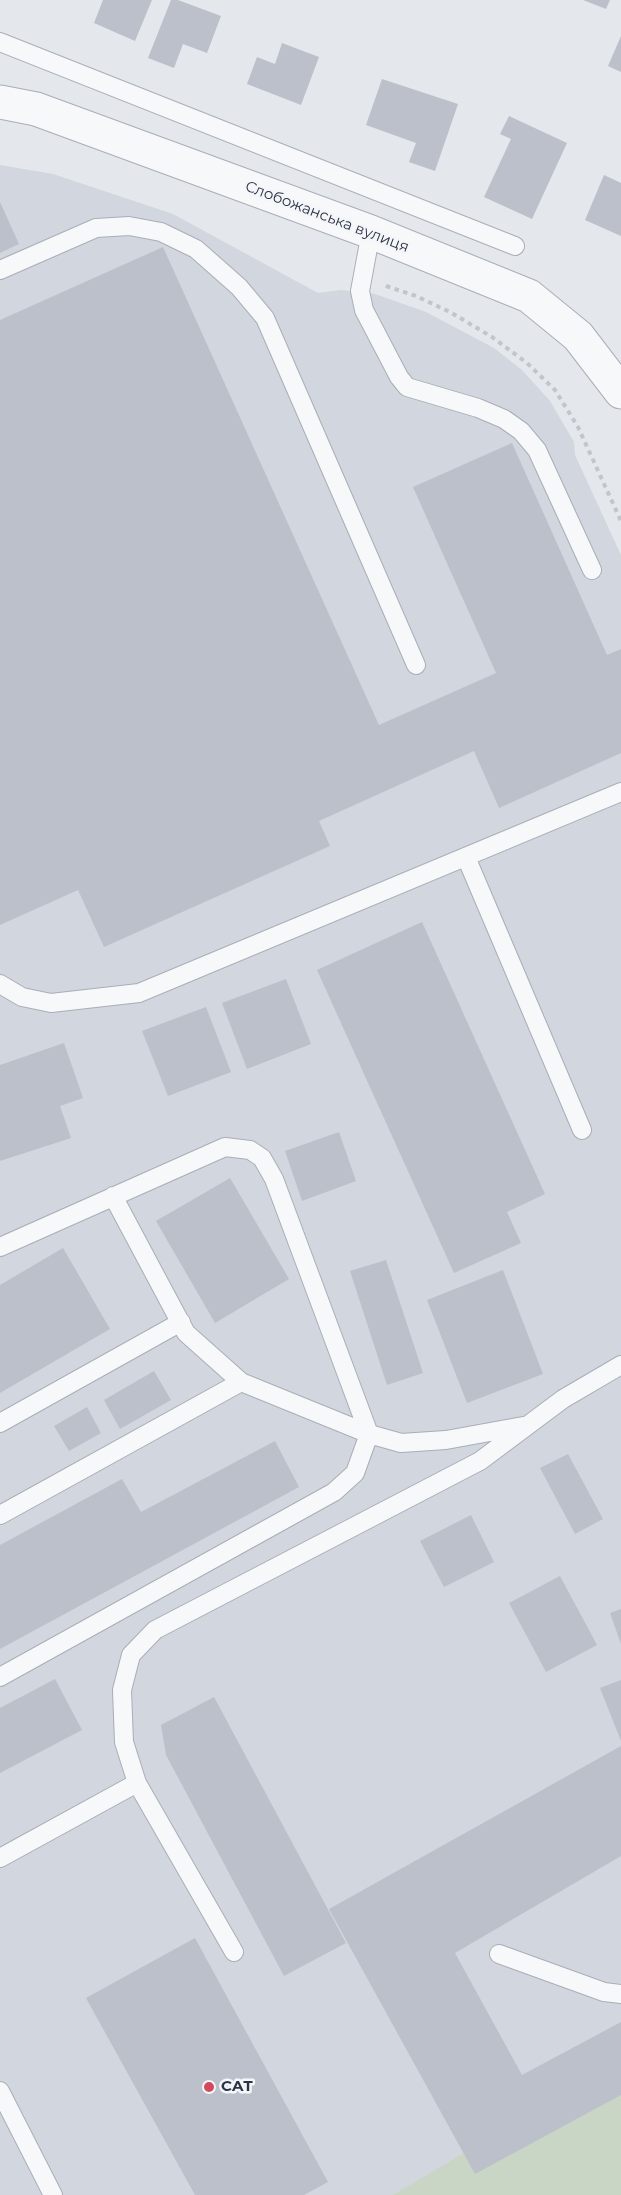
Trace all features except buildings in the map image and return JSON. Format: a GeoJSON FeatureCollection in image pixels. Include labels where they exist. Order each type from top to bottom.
{"type":"FeatureCollection","features":[{"type":"Feature","properties":{"kind":"street","name":"Слобожанська вулиця"},"geometry":{"type":"LineString","coordinates":[[0,102],[36,109],[371,232],[529,296],[578,336],[621,390]]}},
{"type":"Feature","properties":{"kind":"lane"},"geometry":{"type":"LineString","coordinates":[[0,42],[515,246]]}},
{"type":"Feature","properties":{"kind":"lane"},"geometry":{"type":"LineString","coordinates":[[0,270],[96,228],[129,226],[161,232],[196,249],[239,286],[265,318],[416,665]]}},
{"type":"Feature","properties":{"kind":"lane"},"geometry":{"type":"LineString","coordinates":[[371,232],[360,291],[364,310],[399,377],[407,387],[478,408],[504,419],[521,431],[537,450],[592,570]]}},
{"type":"Feature","properties":{"kind":"lane"},"geometry":{"type":"LineString","coordinates":[[0,984],[22,997],[51,1003],[139,993],[621,792]]}},
{"type":"Feature","properties":{"kind":"lane"},"geometry":{"type":"LineString","coordinates":[[466,857],[582,1130]]}},
{"type":"Feature","properties":{"kind":"lane"},"geometry":{"type":"LineString","coordinates":[[0,1247],[225,1147],[250,1150],[262,1158],[274,1179],[369,1434],[355,1473],[334,1492],[0,1677]]}},
{"type":"Feature","properties":{"kind":"lane"},"geometry":{"type":"LineString","coordinates":[[113,1196],[186,1333],[241,1382],[369,1434],[401,1443],[446,1440],[528,1425]]}},
{"type":"Feature","properties":{"kind":"lane"},"geometry":{"type":"LineString","coordinates":[[0,1423],[181,1322]]}},
{"type":"Feature","properties":{"kind":"lane"},"geometry":{"type":"LineString","coordinates":[[234,1953],[137,1783],[124,1742],[122,1690],[131,1655],[154,1630],[480,1461],[563,1399],[621,1365]]}},
{"type":"Feature","properties":{"kind":"lane"},"geometry":{"type":"LineString","coordinates":[[0,1515],[241,1382]]}},
{"type":"Feature","properties":{"kind":"lane"},"geometry":{"type":"LineString","coordinates":[[0,1858],[137,1783]]}},
{"type":"Feature","properties":{"kind":"lane"},"geometry":{"type":"LineString","coordinates":[[499,1954],[604,1992],[621,1994]]}},
{"type":"Feature","properties":{"kind":"lane"},"geometry":{"type":"LineString","coordinates":[[0,2091],[53,2195]]}},
{"type":"Feature","properties":{"kind":"path"},"geometry":{"type":"LineString","coordinates":[[362,279],[416,296],[450,312],[527,363],[555,390],[578,427],[621,521]]}},
{"type":"Feature","properties":{"kind":"shaded area"},"geometry":{"type":"Polygon","coordinates":[[[0,165],[53,174],[173,214],[318,293],[341,290],[375,294],[426,312],[494,348],[522,370],[550,401],[574,442],[575,455],[621,555],[621,2195],[0,2195],[0,165]]]}},
{"type":"Feature","properties":{"kind":"green space"},"geometry":{"type":"Polygon","coordinates":[[[621,2095],[621,2195],[393,2195],[464,2153],[475,2173],[621,2095]]]}},
{"type":"Feature","properties":{"kind":"place","name":"САТ"},"geometry":{"type":"Point","coordinates":[209,2087]}}]}
